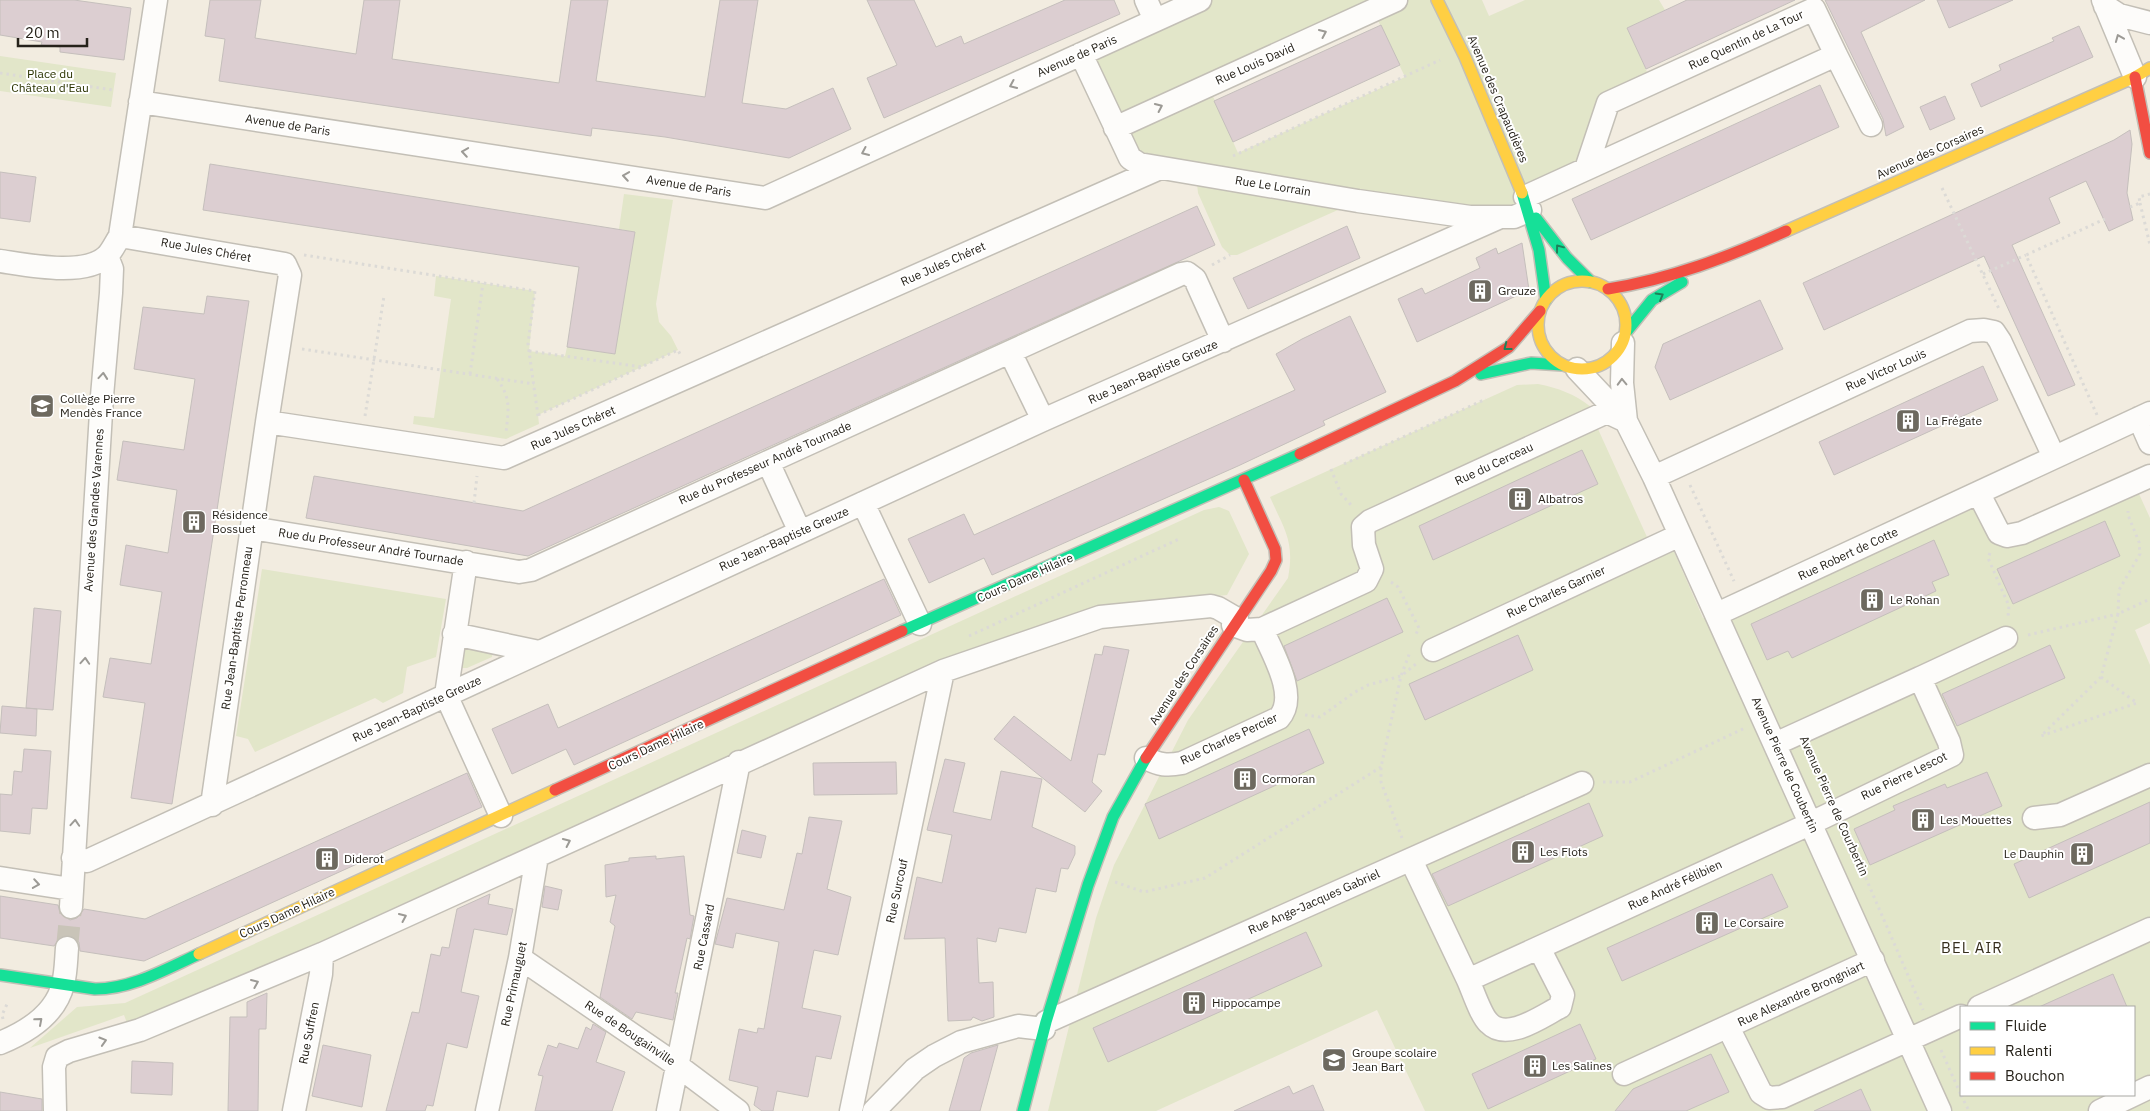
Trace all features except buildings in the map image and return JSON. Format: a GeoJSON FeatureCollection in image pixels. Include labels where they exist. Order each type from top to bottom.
{"type":"FeatureCollection","features":[{"type":"Feature","properties":{"kind":"street"},"geometry":{"type":"LineString","coordinates":[[0,261],[52,269],[78,267],[107,256],[120,236],[156,0]]}},
{"type":"Feature","properties":{"kind":"street"},"geometry":{"type":"LineString","coordinates":[[1146,0],[1155,20]]}},
{"type":"Feature","properties":{"kind":"street","name":"Avenue de Paris"},"geometry":{"type":"LineString","coordinates":[[140,102],[765,198],[1200,0]]}},
{"type":"Feature","properties":{"kind":"street","name":"Rue Louis David"},"geometry":{"type":"LineString","coordinates":[[1115,128],[1396,0]]}},
{"type":"Feature","properties":{"kind":"street","name":"Avenue des Crapaudières"},"geometry":{"type":"LineString","coordinates":[[1437,0],[1463,50],[1528,204],[1544,269],[1546,300]]}},
{"type":"Feature","properties":{"kind":"street"},"geometry":{"type":"LineString","coordinates":[[2104,3],[2119,15],[2150,23]]}},
{"type":"Feature","properties":{"kind":"street"},"geometry":{"type":"LineString","coordinates":[[2104,3],[2143,72],[2150,153]]}},
{"type":"Feature","properties":{"kind":"street","name":"Rue Quentin de La Tour"},"geometry":{"type":"LineString","coordinates":[[1586,169],[1608,103],[1814,9],[1836,55]]}},
{"type":"Feature","properties":{"kind":"street","name":"Rue Le Lorrain"},"geometry":{"type":"LineString","coordinates":[[1081,54],[1130,158],[1140,164],[1358,201],[1470,216],[1514,217],[1528,204]]}},
{"type":"Feature","properties":{"kind":"street"},"geometry":{"type":"LineString","coordinates":[[1528,204],[1586,169],[1836,55],[1871,125]]}},
{"type":"Feature","properties":{"kind":"street","name":"Avenue des Corsaires"},"geometry":{"type":"LineString","coordinates":[[1625,337],[1652,300],[1720,260],[2143,72]]}},
{"type":"Feature","properties":{"kind":"street","name":"Rue Jules Chéret"},"geometry":{"type":"LineString","coordinates":[[504,458],[1160,168]]}},
{"type":"Feature","properties":{"kind":"street","name":"Avenue des Crapaudières"},"geometry":{"type":"LineString","coordinates":[[1528,204],[1567,258],[1591,282]]}},
{"type":"Feature","properties":{"kind":"street","name":"Rue Jean-Baptiste Greuze"},"geometry":{"type":"LineString","coordinates":[[73,858],[86,861],[212,805],[1043,420],[1498,218]]}},
{"type":"Feature","properties":{"kind":"street","name":"Rue Jules Chéret"},"geometry":{"type":"LineString","coordinates":[[120,236],[285,264],[290,276],[267,422]]}},
{"type":"Feature","properties":{"kind":"street","name":"Avenue des Grandes Varennes"},"geometry":{"type":"LineString","coordinates":[[0,878],[71,898],[102,396],[111,293],[112,269],[107,256]]}},
{"type":"Feature","properties":{"kind":"street","name":"Avenue des Corsaires"},"geometry":{"type":"LineString","coordinates":[[1608,289],[1646,283],[1720,260]]}},
{"type":"Feature","properties":{"kind":"street","name":"Rue du Professeur André Tournade"},"geometry":{"type":"LineString","coordinates":[[252,528],[519,572],[531,570],[1187,273],[1195,279],[1223,341]]}},
{"type":"Feature","properties":{"kind":"street"},"geometry":{"type":"LineString","coordinates":[[1244,480],[1456,381],[1509,346],[1540,311],[1554,291],[1565,284],[1578,281],[1591,282],[1608,289],[1622,305],[1626,317],[1625,337],[1609,361],[1588,369],[1542,361],[1518,364],[1456,381]]}},
{"type":"Feature","properties":{"kind":"street"},"geometry":{"type":"LineString","coordinates":[[1540,311],[1538,323],[1539,336],[1544,348],[1569,367]]}},
{"type":"Feature","properties":{"kind":"street","name":"Rue Victor Louis"},"geometry":{"type":"LineString","coordinates":[[1654,477],[1970,331],[1984,330],[1995,333]]}},
{"type":"Feature","properties":{"kind":"street"},"geometry":{"type":"LineString","coordinates":[[1995,333],[2009,358],[2054,457]]}},
{"type":"Feature","properties":{"kind":"street","name":"Avenue Pierre de Coubertin"},"geometry":{"type":"LineString","coordinates":[[1625,337],[1622,383],[1626,421]]}},
{"type":"Feature","properties":{"kind":"street"},"geometry":{"type":"LineString","coordinates":[[1010,352],[1043,420]]}},
{"type":"Feature","properties":{"kind":"street","name":"Avenue Pierre de Coubertin"},"geometry":{"type":"LineString","coordinates":[[1569,367],[1626,421],[1654,477],[1940,1111]]}},
{"type":"Feature","properties":{"kind":"street","name":"Rue du Cerceau"},"geometry":{"type":"LineString","coordinates":[[1367,524],[1607,412],[1626,421]]}},
{"type":"Feature","properties":{"kind":"street"},"geometry":{"type":"LineString","coordinates":[[2144,416],[2150,443]]}},
{"type":"Feature","properties":{"kind":"street","name":"Rue Robert de Cotte"},"geometry":{"type":"LineString","coordinates":[[1717,614],[2144,416]]}},
{"type":"Feature","properties":{"kind":"street"},"geometry":{"type":"LineString","coordinates":[[267,422],[504,458]]}},
{"type":"Feature","properties":{"kind":"street","name":"Rue Jean-Baptiste Perronneau"},"geometry":{"type":"LineString","coordinates":[[212,805],[267,422]]}},
{"type":"Feature","properties":{"kind":"street"},"geometry":{"type":"LineString","coordinates":[[768,462],[800,532]]}},
{"type":"Feature","properties":{"kind":"street"},"geometry":{"type":"LineString","coordinates":[[1979,494],[1999,533],[2006,536],[2022,534],[2142,479]]}},
{"type":"Feature","properties":{"kind":"street","name":"Avenue des Corsaires"},"geometry":{"type":"LineString","coordinates":[[1023,1111],[1045,1025],[1092,874],[1113,817],[1146,758],[1235,622],[1271,571],[1276,560],[1275,549],[1244,480]]}},
{"type":"Feature","properties":{"kind":"street","name":"Cours Dame Hilaire"},"geometry":{"type":"LineString","coordinates":[[0,975],[95,989],[125,986],[920,624],[1244,480]]}},
{"type":"Feature","properties":{"kind":"street"},"geometry":{"type":"LineString","coordinates":[[863,504],[920,624]]}},
{"type":"Feature","properties":{"kind":"street"},"geometry":{"type":"LineString","coordinates":[[55,1111],[54,1067],[58,1057],[69,1051],[140,1030],[322,954],[739,762],[943,671],[1100,617],[1211,606],[1218,608],[1247,630],[1262,629],[1366,581],[1372,569],[1364,545],[1367,524]]}},
{"type":"Feature","properties":{"kind":"street","name":"Rue Charles Garnier"},"geometry":{"type":"LineString","coordinates":[[1420,643],[1680,535]]}},
{"type":"Feature","properties":{"kind":"street"},"geometry":{"type":"LineString","coordinates":[[466,562],[446,695],[501,816]]}},
{"type":"Feature","properties":{"kind":"street","name":"Rue Charles Percier"},"geometry":{"type":"LineString","coordinates":[[1146,758],[1158,764],[1169,766],[1182,763],[1279,718],[1285,712],[1288,703],[1287,691],[1262,629]]}},
{"type":"Feature","properties":{"kind":"street"},"geometry":{"type":"LineString","coordinates":[[454,634],[539,652]]}},
{"type":"Feature","properties":{"kind":"street"},"geometry":{"type":"LineString","coordinates":[[1775,744],[2006,638]]}},
{"type":"Feature","properties":{"kind":"street","name":"Rue Surcouf"},"geometry":{"type":"LineString","coordinates":[[851,1111],[943,671]]}},
{"type":"Feature","properties":{"kind":"street","name":"Rue Pierre Lescot"},"geometry":{"type":"LineString","coordinates":[[1810,822],[1952,755],[1950,742],[1920,678]]}},
{"type":"Feature","properties":{"kind":"street","name":"Rue Cassard"},"geometry":{"type":"LineString","coordinates":[[668,1111],[739,762]]}},
{"type":"Feature","properties":{"kind":"street"},"geometry":{"type":"LineString","coordinates":[[2034,818],[2060,815],[2150,775]]}},
{"type":"Feature","properties":{"kind":"street","name":"Rue Ange-Jacques Gabriel"},"geometry":{"type":"LineString","coordinates":[[1045,1025],[1582,783]]}},
{"type":"Feature","properties":{"kind":"street","name":"Rue André Félibien"},"geometry":{"type":"LineString","coordinates":[[1468,980],[1810,822]]}},
{"type":"Feature","properties":{"kind":"street","name":"Rue Primauguet"},"geometry":{"type":"LineString","coordinates":[[487,1111],[520,958],[537,856]]}},
{"type":"Feature","properties":{"kind":"street"},"geometry":{"type":"LineString","coordinates":[[1411,860],[1488,1023],[1500,1030],[1511,1031],[1560,1007],[1563,995],[1540,948]]}},
{"type":"Feature","properties":{"kind":"street"},"geometry":{"type":"LineString","coordinates":[[1982,1006],[2150,929]]}},
{"type":"Feature","properties":{"kind":"street"},"geometry":{"type":"LineString","coordinates":[[6,1041],[38,1023],[57,1001],[63,984],[67,948]]}},
{"type":"Feature","properties":{"kind":"street","name":"Rue Suffren"},"geometry":{"type":"LineString","coordinates":[[294,1111],[321,974],[322,954]]}},
{"type":"Feature","properties":{"kind":"street","name":"Rue de Bougainville"},"geometry":{"type":"LineString","coordinates":[[520,958],[678,1066],[738,1111]]}},
{"type":"Feature","properties":{"kind":"street","name":"Rue Alexandre Brongniart"},"geometry":{"type":"LineString","coordinates":[[1624,1074],[1873,960]]}},
{"type":"Feature","properties":{"kind":"street","name":"Rue Alexandre Brongniart"},"geometry":{"type":"LineString","coordinates":[[1728,1027],[1761,1093],[1769,1098],[1782,1097],[1960,1016]]}},
{"type":"Feature","properties":{"kind":"street"},"geometry":{"type":"LineString","coordinates":[[874,1111],[915,1068],[934,1056],[962,1042],[1018,1026],[1045,1025]]}},
{"type":"Feature","properties":{"kind":"street"},"geometry":{"type":"LineString","coordinates":[[858,1078],[892,1091]]}},
{"type":"Feature","properties":{"kind":"street"},"geometry":{"type":"LineString","coordinates":[[2135,1094],[2150,1087]]}},
{"type":"Feature","properties":{"kind":"street"},"geometry":{"type":"LineString","coordinates":[[2100,1111],[2131,1096]]}},
{"type":"Feature","properties":{"kind":"path"},"geometry":{"type":"LineString","coordinates":[[1230,158],[1463,50]]}},
{"type":"Feature","properties":{"kind":"path"},"geometry":{"type":"LineString","coordinates":[[0,74],[114,90]]}},
{"type":"Feature","properties":{"kind":"path"},"geometry":{"type":"LineString","coordinates":[[1932,166],[2008,326],[1995,333]]}},
{"type":"Feature","properties":{"kind":"path"},"geometry":{"type":"LineString","coordinates":[[2150,194],[2138,197],[2150,245]]}},
{"type":"Feature","properties":{"kind":"path"},"geometry":{"type":"LineString","coordinates":[[2130,207],[2140,203]]}},
{"type":"Feature","properties":{"kind":"path"},"geometry":{"type":"LineString","coordinates":[[1983,274],[2105,219]]}},
{"type":"Feature","properties":{"kind":"path"},"geometry":{"type":"LineString","coordinates":[[298,254],[535,291],[529,351],[542,442]]}},
{"type":"Feature","properties":{"kind":"path"},"geometry":{"type":"LineString","coordinates":[[2026,255],[2105,434]]}},
{"type":"Feature","properties":{"kind":"path"},"geometry":{"type":"LineString","coordinates":[[470,374],[483,283]]}},
{"type":"Feature","properties":{"kind":"path"},"geometry":{"type":"LineString","coordinates":[[364,421],[384,296]]}},
{"type":"Feature","properties":{"kind":"path"},"geometry":{"type":"LineString","coordinates":[[279,346],[534,384]]}},
{"type":"Feature","properties":{"kind":"path"},"geometry":{"type":"LineString","coordinates":[[529,351],[643,367]]}},
{"type":"Feature","properties":{"kind":"path"},"geometry":{"type":"LineString","coordinates":[[496,378],[506,391],[509,404],[504,458]]}},
{"type":"Feature","properties":{"kind":"path"},"geometry":{"type":"LineString","coordinates":[[1681,465],[1734,582],[1738,604]]}},
{"type":"Feature","properties":{"kind":"path"},"geometry":{"type":"LineString","coordinates":[[1331,469],[1341,494],[1367,524]]}},
{"type":"Feature","properties":{"kind":"path"},"geometry":{"type":"LineString","coordinates":[[2101,677],[2137,703],[2041,736],[2101,677],[2118,614],[2119,590],[2140,554],[2139,542],[2128,515],[2142,479]]}},
{"type":"Feature","properties":{"kind":"path"},"geometry":{"type":"LineString","coordinates":[[1999,533],[1988,558],[2009,606],[2006,638],[2043,633],[2118,614],[2150,599]]}},
{"type":"Feature","properties":{"kind":"path"},"geometry":{"type":"LineString","coordinates":[[1372,569],[1398,588],[1418,628],[1420,643],[1401,676],[1381,767],[1381,782],[1411,860]]}},
{"type":"Feature","properties":{"kind":"path"},"geometry":{"type":"LineString","coordinates":[[1285,712],[1320,717],[1368,686],[1401,676]]}},
{"type":"Feature","properties":{"kind":"path"},"geometry":{"type":"LineString","coordinates":[[1582,783],[1630,782],[1764,719]]}},
{"type":"Feature","properties":{"kind":"path","name":"Avenue Pierre de Courbertin"},"geometry":{"type":"LineString","coordinates":[[1802,732],[1960,1093]]}},
{"type":"Feature","properties":{"kind":"path"},"geometry":{"type":"LineString","coordinates":[[1092,874],[1144,892],[1205,878],[1381,767]]}},
{"type":"Feature","properties":{"kind":"path"},"geometry":{"type":"LineString","coordinates":[[6,1041],[1,1015],[20,978]]}},
{"type":"Feature","properties":{"kind":"path","name":"Avenue Pierre de Courbertin"},"geometry":{"type":"LineString","coordinates":[[1962,1096],[1969,1111]]}},
{"type":"Feature","properties":{"kind":"green space"},"geometry":{"type":"Polygon","coordinates":[[[1200,0],[1482,0],[1489,16],[1525,0],[1659,0],[1665,10],[1627,28],[1652,83],[1608,103],[1586,169],[1525,197],[1530,210],[1358,201],[1237,255],[1230,255],[1222,247],[1198,193],[1196,174],[1139,164],[1081,54],[1200,0]],[[1373,10],[1208,85],[1238,153],[1405,77],[1373,10]]]}},
{"type":"Feature","properties":{"kind":"green space","name":"Place du Château d'Eau"},"geometry":{"type":"Polygon","coordinates":[[[0,56],[116,73],[111,107],[0,91],[0,56]]]}},
{"type":"Feature","properties":{"kind":"green space"},"geometry":{"type":"Polygon","coordinates":[[[624,194],[673,200],[656,304],[659,322],[671,336],[678,350],[538,415],[539,424],[506,439],[413,424],[414,416],[434,418],[451,299],[434,296],[436,276],[535,291],[529,351],[565,356],[567,347],[615,354],[635,232],[619,229],[624,194]]]}},
{"type":"Feature","properties":{"kind":"green space"},"geometry":{"type":"Polygon","coordinates":[[[1538,384],[1552,387],[1572,395],[1591,407],[1593,418],[1652,548],[1669,540],[1703,618],[1725,610],[1979,494],[1999,533],[2134,483],[2150,518],[2150,623],[2135,630],[2150,665],[2150,1111],[1425,1111],[1377,1010],[1156,1111],[1048,1111],[1096,918],[1114,865],[1188,720],[1288,578],[1290,554],[1287,536],[1270,497],[1517,385],[1538,384]]]}},
{"type":"Feature","properties":{"kind":"green space"},"geometry":{"type":"Polygon","coordinates":[[[1219,507],[1229,511],[1249,554],[1227,595],[1088,610],[982,645],[186,1006],[127,1023],[124,1015],[30,1048],[77,1007],[125,1003],[1204,510],[1219,507]]]}},
{"type":"Feature","properties":{"kind":"green space"},"geometry":{"type":"Polygon","coordinates":[[[262,569],[446,599],[436,657],[407,667],[403,693],[383,703],[375,698],[255,752],[248,739],[236,736],[262,569]]]}},
{"type":"Feature","properties":{"kind":"green space"},"geometry":{"type":"Polygon","coordinates":[[[461,647],[493,650],[492,657],[467,668],[460,668],[461,647]]]}},
{"type":"Feature","properties":{"kind":"tunnel"},"geometry":{"type":"LineString","coordinates":[[67,948],[71,907]]}},
{"type":"Feature","properties":{"kind":"traffic: fast"},"geometry":{"type":"LineString","coordinates":[[1522,193],[1539,250],[1546,300]]}},
{"type":"Feature","properties":{"kind":"traffic: fast"},"geometry":{"type":"LineString","coordinates":[[1536,218],[1567,258],[1591,282]]}},
{"type":"Feature","properties":{"kind":"traffic: fast"},"geometry":{"type":"LineString","coordinates":[[1627,331],[1652,300],[1682,282]]}},
{"type":"Feature","properties":{"kind":"traffic: fast"},"geometry":{"type":"LineString","coordinates":[[1481,374],[1531,363],[1562,365]]}},
{"type":"Feature","properties":{"kind":"traffic: fast"},"geometry":{"type":"LineString","coordinates":[[902,631],[1300,454]]}},
{"type":"Feature","properties":{"kind":"traffic: fast"},"geometry":{"type":"LineString","coordinates":[[1023,1111],[1046,1022],[1088,885],[1113,817],[1146,758]]}},
{"type":"Feature","properties":{"kind":"traffic: fast"},"geometry":{"type":"LineString","coordinates":[[0,975],[95,989],[109,988],[135,982],[199,954]]}},
{"type":"Feature","properties":{"kind":"traffic: slow"},"geometry":{"type":"LineString","coordinates":[[1437,0],[1465,57],[1522,193]]}},
{"type":"Feature","properties":{"kind":"traffic: slow"},"geometry":{"type":"LineString","coordinates":[[1786,231],[2135,77],[2150,68]]}},
{"type":"Feature","properties":{"kind":"traffic: slow"},"geometry":{"type":"LineString","coordinates":[[1582,281],[1599,284],[1607,288],[1619,300],[1623,308],[1626,325],[1623,342],[1619,350],[1607,362],[1599,366],[1582,369],[1565,366],[1557,362],[1545,350],[1541,342],[1538,325],[1541,308],[1545,300],[1557,288],[1565,284],[1582,281]]}},
{"type":"Feature","properties":{"kind":"traffic: slow"},"geometry":{"type":"LineString","coordinates":[[199,954],[555,790]]}},
{"type":"Feature","properties":{"kind":"traffic: jam"},"geometry":{"type":"LineString","coordinates":[[2135,77],[2150,153]]}},
{"type":"Feature","properties":{"kind":"traffic: jam"},"geometry":{"type":"LineString","coordinates":[[1608,289],[1631,285],[1699,266],[1743,250],[1786,231]]}},
{"type":"Feature","properties":{"kind":"traffic: jam"},"geometry":{"type":"LineString","coordinates":[[1300,454],[1455,381],[1509,347],[1540,311]]}},
{"type":"Feature","properties":{"kind":"traffic: jam"},"geometry":{"type":"LineString","coordinates":[[1146,758],[1271,571],[1276,560],[1275,549],[1244,480]]}},
{"type":"Feature","properties":{"kind":"traffic: jam"},"geometry":{"type":"LineString","coordinates":[[555,790],[902,631]]}},
{"type":"Feature","properties":{"kind":"place","name":"Greuze"},"geometry":{"type":"Point","coordinates":[1480,291]}},
{"type":"Feature","properties":{"kind":"place","name":"Collège Pierre Mendès France"},"geometry":{"type":"Point","coordinates":[42,406]}},
{"type":"Feature","properties":{"kind":"place","name":"La Frégate"},"geometry":{"type":"Point","coordinates":[1908,421]}},
{"type":"Feature","properties":{"kind":"place","name":"Albatros"},"geometry":{"type":"Point","coordinates":[1520,499]}},
{"type":"Feature","properties":{"kind":"place","name":"Résidence Bossuet"},"geometry":{"type":"Point","coordinates":[194,522]}},
{"type":"Feature","properties":{"kind":"place","name":"Le Rohan"},"geometry":{"type":"Point","coordinates":[1872,600]}},
{"type":"Feature","properties":{"kind":"place","name":"Cormoran"},"geometry":{"type":"Point","coordinates":[1245,779]}},
{"type":"Feature","properties":{"kind":"place","name":"Les Mouettes"},"geometry":{"type":"Point","coordinates":[1923,820]}},
{"type":"Feature","properties":{"kind":"place","name":"Les Flots"},"geometry":{"type":"Point","coordinates":[1523,852]}},
{"type":"Feature","properties":{"kind":"place","name":"Le Dauphin"},"geometry":{"type":"Point","coordinates":[2082,854]}},
{"type":"Feature","properties":{"kind":"place","name":"Diderot"},"geometry":{"type":"Point","coordinates":[327,859]}},
{"type":"Feature","properties":{"kind":"place","name":"Le Corsaire"},"geometry":{"type":"Point","coordinates":[1707,923]}},
{"type":"Feature","properties":{"kind":"place","name":"Hippocampe"},"geometry":{"type":"Point","coordinates":[1194,1003]}},
{"type":"Feature","properties":{"kind":"place","name":"Groupe scolaire Jean Bart"},"geometry":{"type":"Point","coordinates":[1334,1060]}},
{"type":"Feature","properties":{"kind":"place","name":"Les Salines"},"geometry":{"type":"Point","coordinates":[1535,1066]}},
{"type":"Feature","properties":{"kind":"district","name":"BEL AIR"},"geometry":{"type":"Point","coordinates":[1972,948]}}]}
